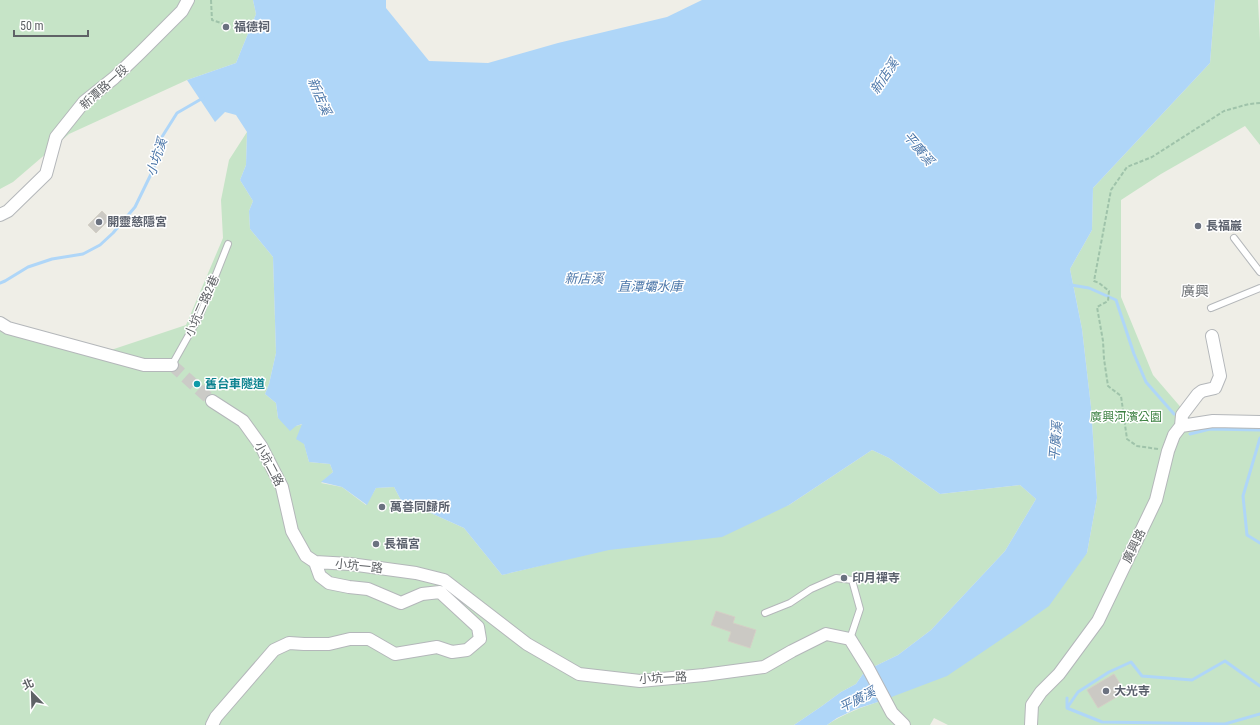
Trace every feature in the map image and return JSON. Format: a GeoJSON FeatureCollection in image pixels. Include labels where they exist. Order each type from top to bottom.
{"type":"FeatureCollection","features":[{"type":"Feature","properties":{"kind":"street","name":"新潭路一段"},"geometry":{"type":"LineString","coordinates":[[0,215],[8,211],[46,174],[56,137],[84,102],[114,78],[140,53],[182,11],[188,0]]}},
{"type":"Feature","properties":{"kind":"street"},"geometry":{"type":"LineString","coordinates":[[0,323],[8,328],[144,365],[172,365]]}},
{"type":"Feature","properties":{"kind":"street","name":"廣興路"},"geometry":{"type":"LineString","coordinates":[[1031,725],[1032,706],[1041,692],[1059,674],[1098,621],[1156,500],[1168,451],[1174,435],[1181,426],[1182,415],[1198,394],[1202,391],[1215,388],[1220,376],[1212,336]]}},
{"type":"Feature","properties":{"kind":"street","name":"小坑二路"},"geometry":{"type":"LineString","coordinates":[[212,401],[243,421],[261,446],[282,487],[292,531],[306,556],[315,562]]}},
{"type":"Feature","properties":{"kind":"street"},"geometry":{"type":"LineString","coordinates":[[1181,426],[1213,421],[1260,422]]}},
{"type":"Feature","properties":{"kind":"street","name":"小坑一路"},"geometry":{"type":"LineString","coordinates":[[212,725],[216,717],[274,650],[290,643],[329,644],[350,639],[369,639],[395,654],[437,647],[452,652],[467,650],[480,639],[478,627],[440,592],[422,594],[401,603],[368,589],[349,588],[329,583],[320,576],[315,562],[350,564],[416,573],[444,580],[527,644],[579,674],[640,680],[704,675],[764,667],[826,634],[850,639]]}},
{"type":"Feature","properties":{"kind":"street"},"geometry":{"type":"LineString","coordinates":[[850,639],[868,668],[892,713],[904,725]]}},
{"type":"Feature","properties":{"kind":"lane"},"geometry":{"type":"LineString","coordinates":[[1234,238],[1260,272]]}},
{"type":"Feature","properties":{"kind":"lane","name":"小坑二路2巷"},"geometry":{"type":"LineString","coordinates":[[172,365],[200,315],[228,244]]}},
{"type":"Feature","properties":{"kind":"lane"},"geometry":{"type":"LineString","coordinates":[[1211,308],[1260,288]]}},
{"type":"Feature","properties":{"kind":"lane"},"geometry":{"type":"LineString","coordinates":[[765,613],[790,603],[812,589],[836,578],[852,580],[860,610],[850,639]]}},
{"type":"Feature","properties":{"kind":"path"},"geometry":{"type":"LineString","coordinates":[[211,0],[212,20],[224,24]]}},
{"type":"Feature","properties":{"kind":"path"},"geometry":{"type":"LineString","coordinates":[[1168,451],[1137,446],[1127,439],[1121,396],[1108,386],[1097,306],[1108,301],[1109,291],[1100,283],[1094,281],[1112,190],[1127,167],[1152,157],[1224,111],[1249,104],[1260,103]]}},
{"type":"Feature","properties":{"kind":"green space"},"geometry":{"type":"Polygon","coordinates":[[[0,0],[253,0],[256,14],[236,63],[187,80],[69,134],[13,182],[0,189],[0,0]]]}},
{"type":"Feature","properties":{"kind":"green space","name":"廣興河濱公園"},"geometry":{"type":"Polygon","coordinates":[[[1215,0],[1258,0],[1260,41],[1260,145],[1245,126],[1161,174],[1121,200],[1121,297],[1153,375],[1190,418],[1260,415],[1260,725],[948,725],[934,718],[930,725],[827,725],[853,711],[881,701],[1087,553],[1097,498],[1091,407],[1082,329],[1070,269],[1092,230],[1093,188],[1210,63],[1215,0]]]}},
{"type":"Feature","properties":{"kind":"green space"},"geometry":{"type":"Polygon","coordinates":[[[247,132],[246,165],[240,180],[253,201],[249,211],[250,229],[273,257],[276,353],[269,384],[265,394],[276,403],[278,418],[296,426],[303,424],[304,443],[309,462],[330,464],[333,472],[321,483],[342,487],[366,505],[376,488],[394,487],[404,506],[424,510],[464,528],[502,575],[789,505],[872,450],[889,458],[940,494],[1020,485],[1036,499],[1005,551],[931,630],[898,655],[865,671],[856,684],[841,692],[794,725],[0,725],[0,323],[102,353],[186,325],[223,238],[221,200],[229,160],[247,132]]]}},
{"type":"Feature","properties":{"kind":"water","name":"直潭壩水庫"},"geometry":{"type":"Polygon","coordinates":[[[253,0],[386,0],[386,8],[429,61],[488,63],[558,43],[667,17],[702,0],[1215,0],[1210,63],[1093,188],[1092,230],[1070,269],[1082,329],[1091,407],[1097,498],[1087,553],[1049,606],[947,676],[856,709],[837,718],[827,725],[794,725],[841,692],[856,684],[865,671],[898,655],[931,630],[1005,551],[1036,499],[1020,485],[940,494],[889,458],[872,450],[789,505],[722,537],[609,550],[502,575],[464,528],[424,510],[404,506],[394,487],[376,488],[367,505],[342,487],[321,482],[333,472],[330,464],[309,462],[304,444],[296,439],[302,424],[296,426],[290,431],[278,418],[276,403],[265,394],[269,384],[276,353],[273,257],[250,229],[249,211],[253,201],[240,180],[246,165],[247,132],[236,115],[225,112],[215,122],[187,80],[236,63],[256,14],[253,0]]]}},
{"type":"Feature","properties":{"kind":"building","name":"開靈慈隱宮"},"geometry":{"type":"Polygon","coordinates":[[[102,211],[110,219],[96,233],[88,225],[102,211]]]}},
{"type":"Feature","properties":{"kind":"building"},"geometry":{"type":"Polygon","coordinates":[[[716,611],[735,617],[733,623],[756,630],[750,648],[728,641],[731,632],[711,625],[716,611]]]}},
{"type":"Feature","properties":{"kind":"building","name":"大光寺"},"geometry":{"type":"Polygon","coordinates":[[[1114,674],[1125,692],[1098,708],[1087,690],[1114,674]]]}},
{"type":"Feature","properties":{"kind":"waterway","name":"小坑溪"},"geometry":{"type":"LineString","coordinates":[[0,283],[28,267],[52,259],[83,254],[100,245],[113,233],[135,207],[154,168],[160,140],[177,113],[203,98]]}},
{"type":"Feature","properties":{"kind":"waterway"},"geometry":{"type":"LineString","coordinates":[[1071,285],[1089,288],[1116,300],[1134,354],[1146,382],[1174,414]]}},
{"type":"Feature","properties":{"kind":"waterway"},"geometry":{"type":"LineString","coordinates":[[1190,434],[1210,429],[1260,430]]}},
{"type":"Feature","properties":{"kind":"waterway"},"geometry":{"type":"LineString","coordinates":[[1260,438],[1243,496],[1247,535],[1260,543]]}},
{"type":"Feature","properties":{"kind":"waterway"},"geometry":{"type":"LineString","coordinates":[[1067,708],[1078,692],[1109,672],[1131,662],[1142,676],[1192,680],[1225,661],[1260,686]]}},
{"type":"Feature","properties":{"kind":"waterway"},"geometry":{"type":"LineString","coordinates":[[1067,698],[1067,708],[1102,722],[1225,724],[1260,714]]}},
{"type":"Feature","properties":{"kind":"tunnel"},"geometry":{"type":"LineString","coordinates":[[172,365],[212,401]]}},
{"type":"Feature","properties":{"kind":"place","name":"福德祠"},"geometry":{"type":"Point","coordinates":[226,27]}},
{"type":"Feature","properties":{"kind":"place","name":"開靈慈隱宮"},"geometry":{"type":"Point","coordinates":[99,222]}},
{"type":"Feature","properties":{"kind":"place","name":"長福巖"},"geometry":{"type":"Point","coordinates":[1198,226]}},
{"type":"Feature","properties":{"kind":"place","name":"舊台車隧道"},"geometry":{"type":"Point","coordinates":[197,384]}},
{"type":"Feature","properties":{"kind":"place","name":"萬善同歸所"},"geometry":{"type":"Point","coordinates":[382,507]}},
{"type":"Feature","properties":{"kind":"place","name":"長福宮"},"geometry":{"type":"Point","coordinates":[376,544]}},
{"type":"Feature","properties":{"kind":"place","name":"印月禪寺"},"geometry":{"type":"Point","coordinates":[844,578]}},
{"type":"Feature","properties":{"kind":"place","name":"大光寺"},"geometry":{"type":"Point","coordinates":[1106,691]}},
{"type":"Feature","properties":{"kind":"district","name":"廣興"},"geometry":{"type":"Point","coordinates":[1195,291]}},
{"type":"Feature","properties":{"kind":"water label","name":"新店溪"},"geometry":{"type":"Point","coordinates":[884,76]}},
{"type":"Feature","properties":{"kind":"water label","name":"新店溪"},"geometry":{"type":"Point","coordinates":[320,96]}},
{"type":"Feature","properties":{"kind":"water label","name":"平廣溪"},"geometry":{"type":"Point","coordinates":[919,148]}},
{"type":"Feature","properties":{"kind":"water label","name":"新店溪"},"geometry":{"type":"Point","coordinates":[584,278]}},
{"type":"Feature","properties":{"kind":"water label","name":"平廣溪"},"geometry":{"type":"Point","coordinates":[1055,441]}},
{"type":"Feature","properties":{"kind":"water label","name":"平廣溪"},"geometry":{"type":"Point","coordinates":[857,699]}}]}
